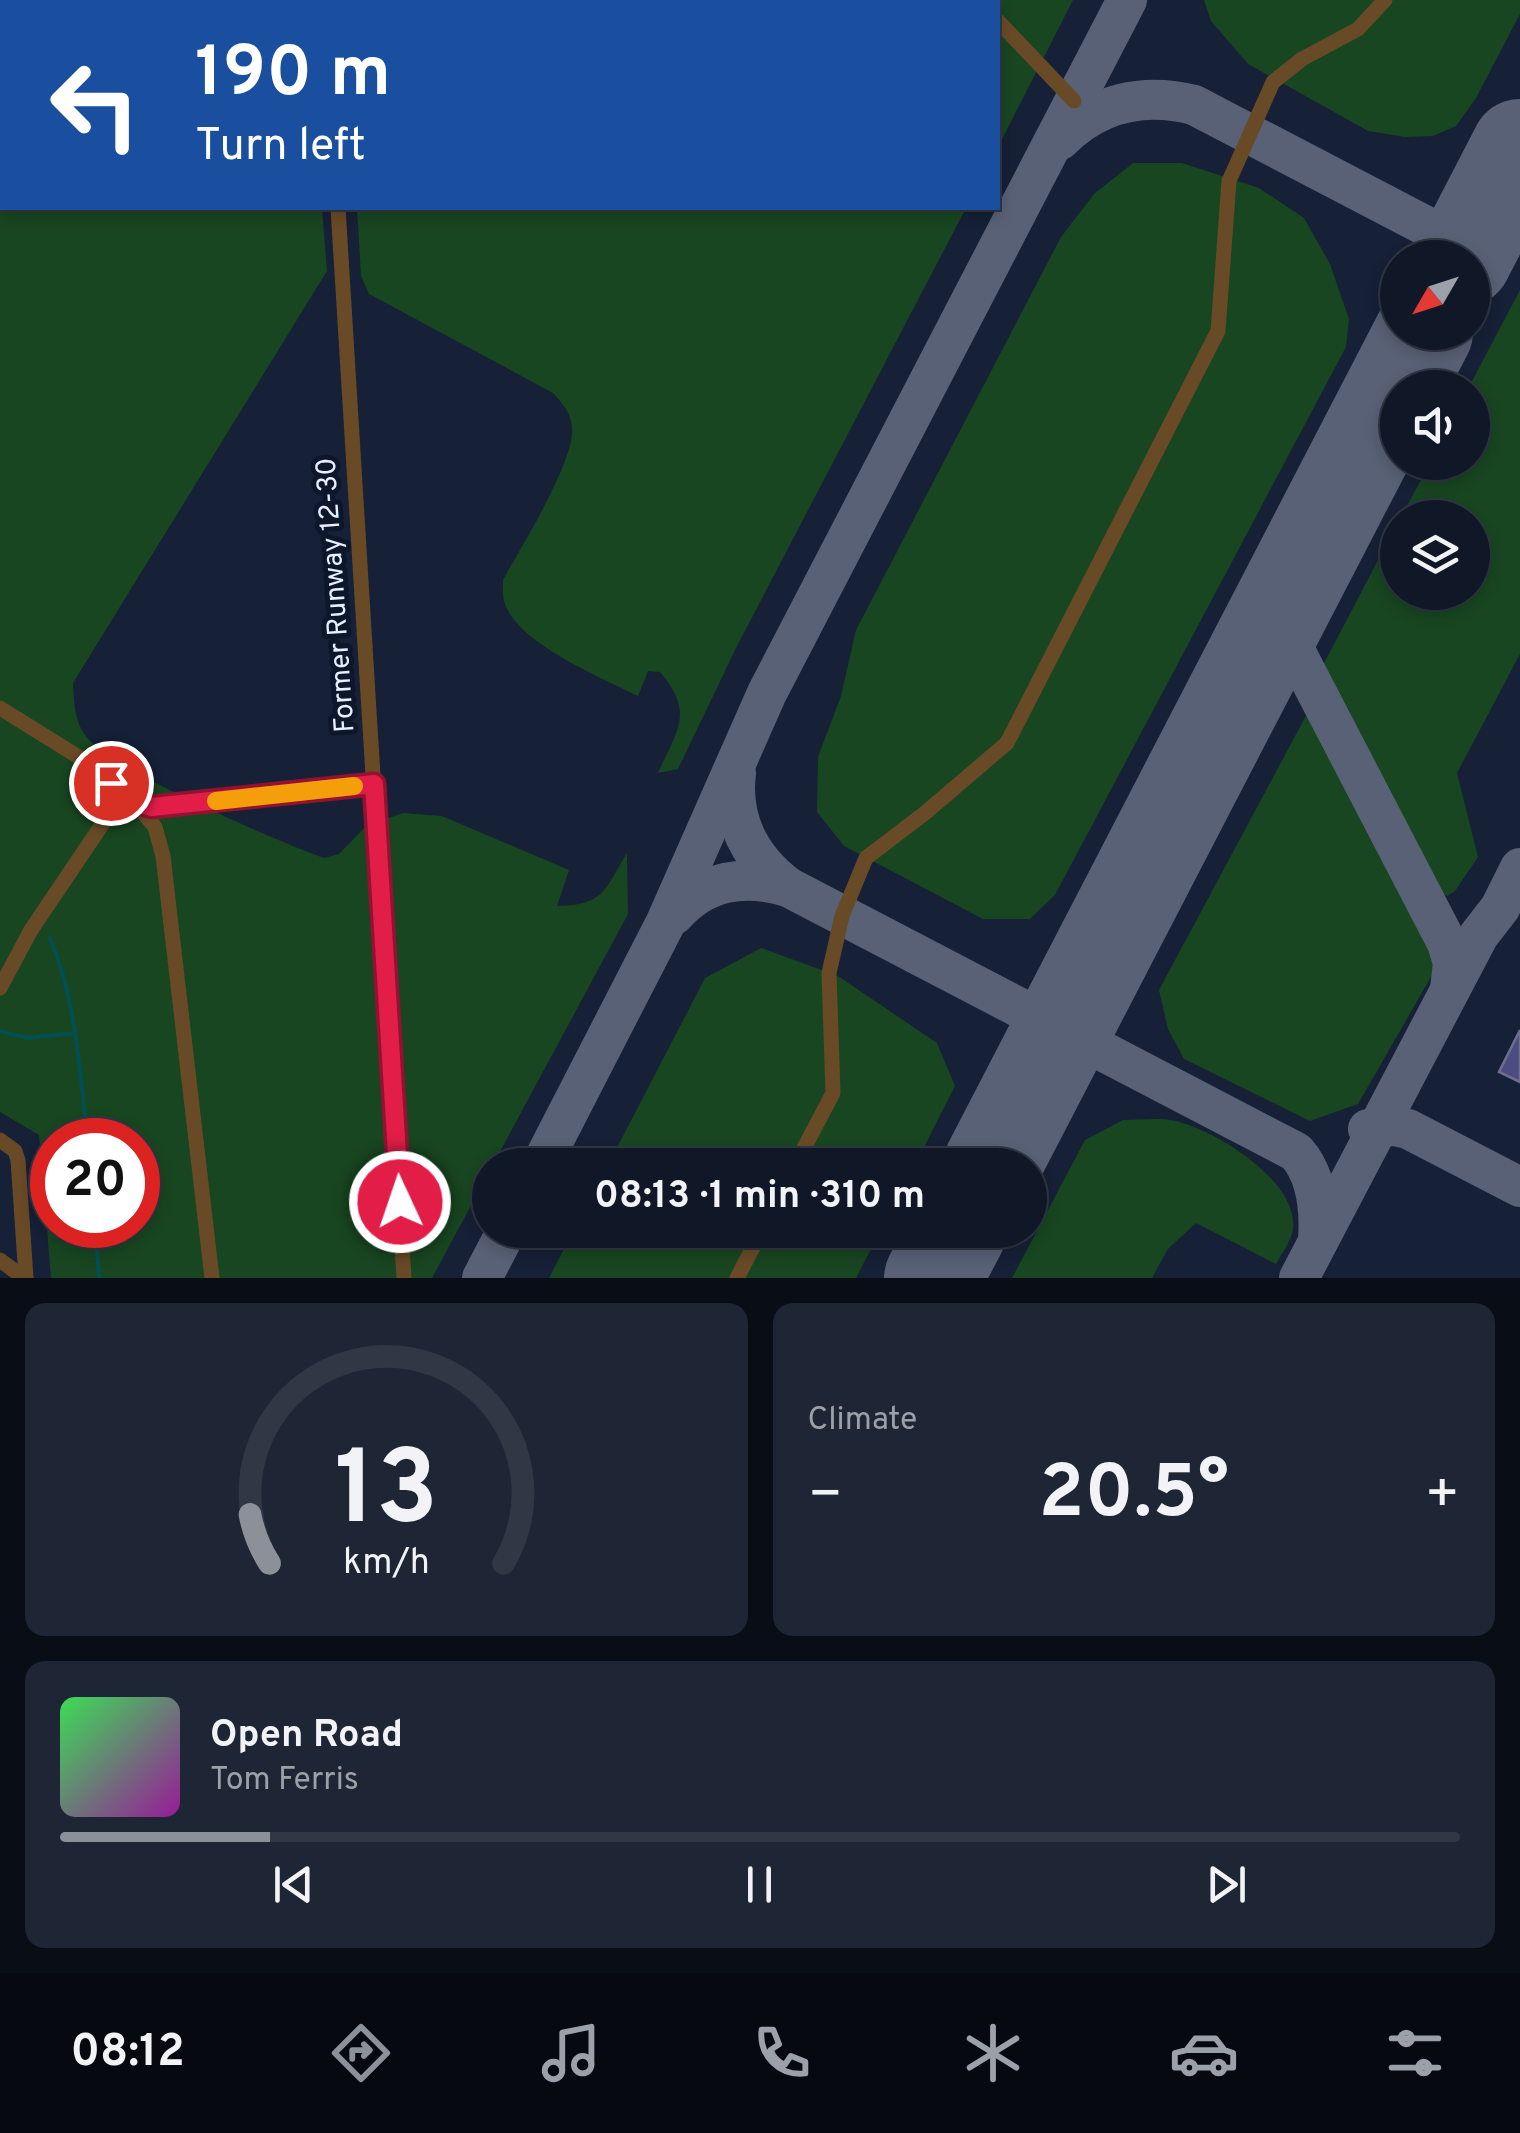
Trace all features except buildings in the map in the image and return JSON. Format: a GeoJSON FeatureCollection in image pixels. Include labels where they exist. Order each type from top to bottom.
{"type":"FeatureCollection","features":[{"type":"Feature","properties":{"kind":"lane"},"geometry":{"type":"LineString","coordinates":[[804,1148],[832,1094],[829,973],[842,916],[866,858],[1007,743],[1218,331],[1230,181],[1273,82],[1302,60],[1358,30],[1385,0]]}},
{"type":"Feature","properties":{"kind":"lane"},"geometry":{"type":"LineString","coordinates":[[1000,23],[1074,101]]}},
{"type":"Feature","properties":{"kind":"lane","name":"Former Runway 12-30"},"geometry":{"type":"LineString","coordinates":[[338,210],[404,1278]]}},
{"type":"Feature","properties":{"kind":"lane"},"geometry":{"type":"LineString","coordinates":[[0,708],[82,759],[154,827],[163,856],[212,1278]]}},
{"type":"Feature","properties":{"kind":"lane"},"geometry":{"type":"LineString","coordinates":[[128,799],[161,807],[374,784]]}},
{"type":"Feature","properties":{"kind":"lane"},"geometry":{"type":"LineString","coordinates":[[0,988],[31,930],[128,799]]}},
{"type":"Feature","properties":{"kind":"lane"},"geometry":{"type":"LineString","coordinates":[[0,1140],[18,1160],[25,1278]]}},
{"type":"Feature","properties":{"kind":"lane"},"geometry":{"type":"LineString","coordinates":[[737,1278],[753,1248]]}},
{"type":"Feature","properties":{"kind":"lane"},"geometry":{"type":"LineString","coordinates":[[0,1260],[25,1278]]}},
{"type":"Feature","properties":{"kind":"green space"},"geometry":{"type":"Polygon","coordinates":[[[1000,0],[1073,0],[1000,143],[1000,0]]]}},
{"type":"Feature","properties":{"kind":"green space"},"geometry":{"type":"Polygon","coordinates":[[[1204,0],[1520,0],[1520,14],[1476,98],[1456,126],[1433,136],[1405,137],[1368,131],[1248,64],[1211,21],[1204,0]]]}},
{"type":"Feature","properties":{"kind":"green space"},"geometry":{"type":"Polygon","coordinates":[[[1133,163],[1182,163],[1259,188],[1304,218],[1330,264],[1349,319],[1346,347],[1055,895],[1030,919],[983,919],[844,846],[817,812],[818,757],[841,696],[856,630],[1061,237],[1094,194],[1133,163]]]}},
{"type":"Feature","properties":{"kind":"green space"},"geometry":{"type":"Polygon","coordinates":[[[0,210],[322,210],[327,271],[73,683],[79,723],[101,750],[127,767],[235,821],[324,858],[339,854],[366,826],[403,813],[442,816],[569,870],[557,906],[594,899],[627,853],[628,914],[502,1148],[472,1148],[472,1204],[432,1278],[51,1278],[48,1248],[160,1248],[160,1118],[30,1118],[30,1130],[0,1112],[0,210]]]}},
{"type":"Feature","properties":{"kind":"green space"},"geometry":{"type":"Polygon","coordinates":[[[357,210],[965,210],[736,648],[678,769],[658,773],[676,733],[680,711],[671,686],[660,672],[648,671],[638,696],[544,646],[513,619],[504,601],[503,580],[545,504],[571,441],[572,427],[563,404],[553,393],[369,294],[361,276],[357,210]]]}},
{"type":"Feature","properties":{"kind":"green space"},"geometry":{"type":"Polygon","coordinates":[[[1520,290],[1520,654],[1457,773],[1478,857],[1455,891],[1447,896],[1436,889],[1322,667],[1380,556],[1380,610],[1490,610],[1490,500],[1410,500],[1421,480],[1490,480],[1490,370],[1478,370],[1520,290]]]}},
{"type":"Feature","properties":{"kind":"green space"},"geometry":{"type":"Polygon","coordinates":[[[1308,712],[1439,963],[1358,1104],[1310,1121],[1184,1059],[1168,1029],[1159,990],[1308,712]]]}},
{"type":"Feature","properties":{"kind":"green space"},"geometry":{"type":"Polygon","coordinates":[[[761,948],[838,976],[937,1043],[955,1086],[924,1148],[617,1148],[705,978],[761,948]]]}},
{"type":"Feature","properties":{"kind":"green space"},"geometry":{"type":"Polygon","coordinates":[[[1165,1119],[1208,1133],[1229,1145],[1268,1175],[1291,1211],[1293,1229],[1276,1264],[1196,1223],[1168,1249],[1152,1278],[1012,1278],[1028,1248],[1047,1248],[1047,1212],[1085,1140],[1123,1120],[1165,1119]]]}},
{"type":"Feature","properties":{"kind":"green space"},"geometry":{"type":"Polygon","coordinates":[[[565,1248],[872,1248],[856,1278],[549,1278],[565,1248]]]}},
{"type":"Feature","properties":{"kind":"waterway"},"geometry":{"type":"LineString","coordinates":[[50,938],[72,1012],[85,1118]]}},
{"type":"Feature","properties":{"kind":"waterway"},"geometry":{"type":"LineString","coordinates":[[0,1031],[27,1038],[74,1033]]}},
{"type":"Feature","properties":{"kind":"waterway"},"geometry":{"type":"LineString","coordinates":[[97,1248],[99,1278]]}},
{"type":"Feature","properties":{"kind":"taxiway"},"geometry":{"type":"LineString","coordinates":[[550,1148],[665,924],[767,693],[1127,0]]}},
{"type":"Feature","properties":{"kind":"taxiway"},"geometry":{"type":"LineString","coordinates":[[1060,140],[1089,117],[1122,104],[1157,100],[1194,105],[1453,240]]}},
{"type":"Feature","properties":{"kind":"taxiway"},"geometry":{"type":"LineString","coordinates":[[1277,616],[1447,943],[1453,963],[1450,989]]}},
{"type":"Feature","properties":{"kind":"taxiway"},"geometry":{"type":"LineString","coordinates":[[736,773],[736,807],[746,837],[763,864],[788,887],[1296,1152],[1309,1171],[1316,1194],[1318,1241]]}},
{"type":"Feature","properties":{"kind":"taxiway"},"geometry":{"type":"LineString","coordinates":[[1299,1278],[1479,935],[1500,908],[1520,868]]}},
{"type":"Feature","properties":{"kind":"taxiway"},"geometry":{"type":"LineString","coordinates":[[674,915],[699,894],[726,883],[756,881],[788,887]]}},
{"type":"Feature","properties":{"kind":"taxiway"},"geometry":{"type":"LineString","coordinates":[[1368,1129],[1408,1129],[1520,1187]]}},
{"type":"Feature","properties":{"kind":"taxiway"},"geometry":{"type":"LineString","coordinates":[[482,1278],[498,1248]]}},
{"type":"Feature","properties":{"kind":"runway"},"geometry":{"type":"LineString","coordinates":[[1472,240],[1520,148]]}},
{"type":"Feature","properties":{"kind":"runway"},"geometry":{"type":"LineString","coordinates":[[1001,1148],[1415,350]]}},
{"type":"Feature","properties":{"kind":"runway"},"geometry":{"type":"LineString","coordinates":[[933,1278],[949,1248]]}},
{"type":"Feature","properties":{"kind":"slow traffic"},"geometry":{"type":"LineString","coordinates":[[216,801],[354,786]]}},
{"type":"Feature","properties":{"kind":"route"},"geometry":{"type":"LineString","coordinates":[[111,783],[122,795],[152,807],[374,784],[400,1202]]}}]}
